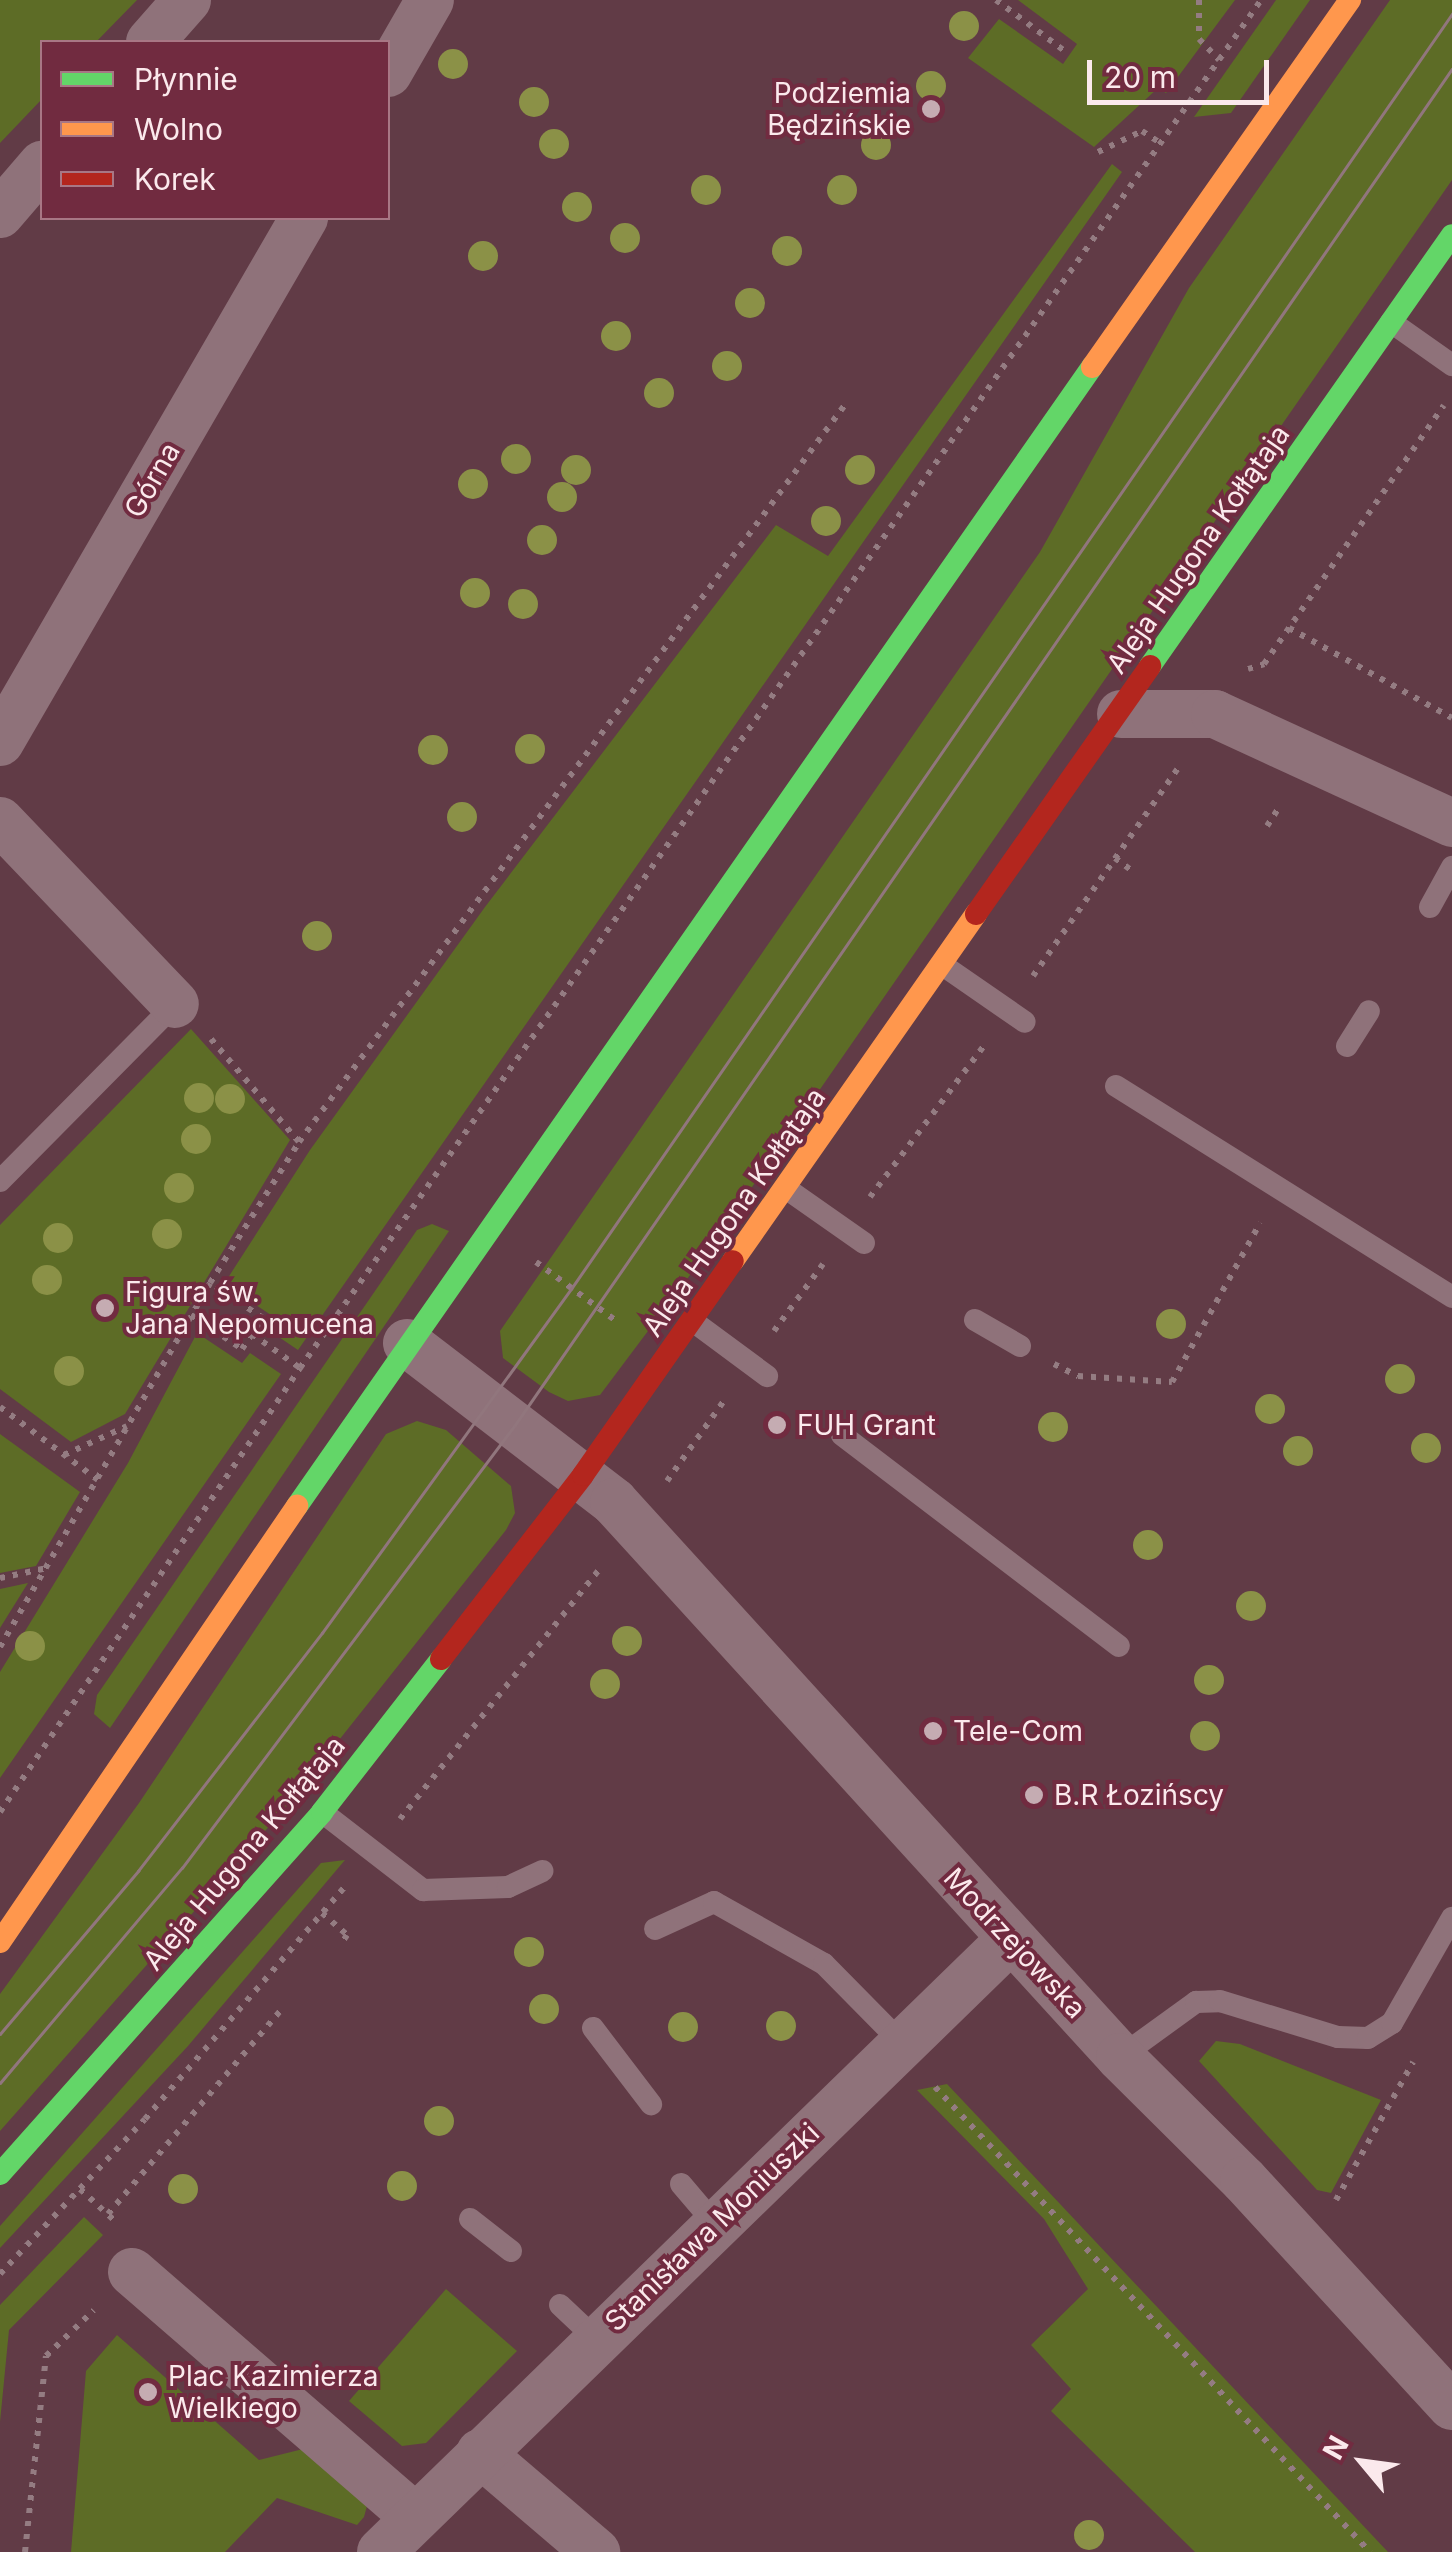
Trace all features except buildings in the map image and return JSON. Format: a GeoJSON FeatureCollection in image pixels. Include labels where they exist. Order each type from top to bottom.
{"type":"FeatureCollection","features":[{"type":"Feature","properties":{"kind":"main road"},"geometry":{"type":"LineString","coordinates":[[0,1942],[488,1226],[1350,0]]}},
{"type":"Feature","properties":{"kind":"main road","name":"Aleja Hugona Kołłątaja"},"geometry":{"type":"LineString","coordinates":[[0,2174],[322,1812],[583,1476],[1122,714],[1452,235]]}},
{"type":"Feature","properties":{"kind":"street"},"geometry":{"type":"LineString","coordinates":[[152,40],[187,0]]}},
{"type":"Feature","properties":{"kind":"street"},"geometry":{"type":"LineString","coordinates":[[390,70],[430,0]]}},
{"type":"Feature","properties":{"kind":"street"},"geometry":{"type":"LineString","coordinates":[[0,214],[40,167]]}},
{"type":"Feature","properties":{"kind":"street","name":"Górna"},"geometry":{"type":"LineString","coordinates":[[0,742],[303,220]]}},
{"type":"Feature","properties":{"kind":"street"},"geometry":{"type":"LineString","coordinates":[[1122,714],[1192,712],[1229,719],[1452,823]]}},
{"type":"Feature","properties":{"kind":"street"},"geometry":{"type":"LineString","coordinates":[[0,821],[188,1017]]}},
{"type":"Feature","properties":{"kind":"street","name":"Modrzejowska"},"geometry":{"type":"LineString","coordinates":[[408,1343],[583,1476],[1120,2057],[1244,2180],[1452,2406]]}},
{"type":"Feature","properties":{"kind":"street","name":"Stanisława Moniuszki"},"geometry":{"type":"LineString","coordinates":[[415,2517],[715,2224],[913,2059],[1011,1939]]}},
{"type":"Feature","properties":{"kind":"street"},"geometry":{"type":"LineString","coordinates":[[132,2272],[415,2517],[380,2552]]}},
{"type":"Feature","properties":{"kind":"street"},"geometry":{"type":"LineString","coordinates":[[480,2453],[596,2552]]}},
{"type":"Feature","properties":{"kind":"lane"},"geometry":{"type":"LineString","coordinates":[[1391,322],[1452,365]]}},
{"type":"Feature","properties":{"kind":"lane"},"geometry":{"type":"LineString","coordinates":[[1430,907],[1452,867]]}},
{"type":"Feature","properties":{"kind":"lane"},"geometry":{"type":"LineString","coordinates":[[944,966],[1017,1017]]}},
{"type":"Feature","properties":{"kind":"lane"},"geometry":{"type":"LineString","coordinates":[[1347,1046],[1368,1011]]}},
{"type":"Feature","properties":{"kind":"lane"},"geometry":{"type":"LineString","coordinates":[[0,1181],[188,1017]]}},
{"type":"Feature","properties":{"kind":"lane"},"geometry":{"type":"LineString","coordinates":[[1116,1086],[1452,1297]]}},
{"type":"Feature","properties":{"kind":"lane"},"geometry":{"type":"LineString","coordinates":[[787,1189],[855,1237]]}},
{"type":"Feature","properties":{"kind":"lane"},"geometry":{"type":"LineString","coordinates":[[975,1320],[1020,1346]]}},
{"type":"Feature","properties":{"kind":"lane"},"geometry":{"type":"LineString","coordinates":[[694,1322],[759,1370]]}},
{"type":"Feature","properties":{"kind":"lane"},"geometry":{"type":"LineString","coordinates":[[842,1436],[1118,1646]]}},
{"type":"Feature","properties":{"kind":"lane"},"geometry":{"type":"LineString","coordinates":[[322,1812],[423,1890],[508,1888],[543,1871]]}},
{"type":"Feature","properties":{"kind":"lane"},"geometry":{"type":"LineString","coordinates":[[655,1929],[714,1902],[824,1964],[913,2059]]}},
{"type":"Feature","properties":{"kind":"lane"},"geometry":{"type":"LineString","coordinates":[[1120,2057],[1196,2002],[1220,2001],[1338,2037],[1368,2038],[1392,2023],[1452,1918]]}},
{"type":"Feature","properties":{"kind":"lane"},"geometry":{"type":"LineString","coordinates":[[593,2028],[651,2104]]}},
{"type":"Feature","properties":{"kind":"lane"},"geometry":{"type":"LineString","coordinates":[[681,2184],[715,2224]]}},
{"type":"Feature","properties":{"kind":"lane"},"geometry":{"type":"LineString","coordinates":[[470,2219],[511,2251]]}},
{"type":"Feature","properties":{"kind":"lane"},"geometry":{"type":"LineString","coordinates":[[560,2305],[596,2339]]}},
{"type":"Feature","properties":{"kind":"path"},"geometry":{"type":"LineString","coordinates":[[996,0],[1066,52]]}},
{"type":"Feature","properties":{"kind":"path"},"geometry":{"type":"LineString","coordinates":[[1199,0],[1199,38],[1219,60]]}},
{"type":"Feature","properties":{"kind":"path"},"geometry":{"type":"LineString","coordinates":[[0,1812],[300,1368],[1261,0]]}},
{"type":"Feature","properties":{"kind":"path"},"geometry":{"type":"LineString","coordinates":[[1098,152],[1142,130],[1159,142]]}},
{"type":"Feature","properties":{"kind":"path"},"geometry":{"type":"LineString","coordinates":[[1238,681],[1246,670],[1264,664],[1452,394]]}},
{"type":"Feature","properties":{"kind":"path"},"geometry":{"type":"LineString","coordinates":[[0,1647],[191,1314],[299,1142],[844,406]]}},
{"type":"Feature","properties":{"kind":"path"},"geometry":{"type":"LineString","coordinates":[[1289,628],[1452,718]]}},
{"type":"Feature","properties":{"kind":"path"},"geometry":{"type":"LineString","coordinates":[[663,1486],[724,1401],[759,1370],[1017,1017],[1115,858],[1181,764]]}},
{"type":"Feature","properties":{"kind":"path"},"geometry":{"type":"LineString","coordinates":[[1268,826],[1283,802]]}},
{"type":"Feature","properties":{"kind":"path"},"geometry":{"type":"LineString","coordinates":[[1115,858],[1132,871]]}},
{"type":"Feature","properties":{"kind":"path"},"geometry":{"type":"LineString","coordinates":[[188,1017],[299,1142]]}},
{"type":"Feature","properties":{"kind":"path"},"geometry":{"type":"LineString","coordinates":[[429,1185],[724,1401]]}},
{"type":"Feature","properties":{"kind":"path"},"geometry":{"type":"LineString","coordinates":[[1020,1346],[1078,1376],[1172,1382],[1264,1216]]}},
{"type":"Feature","properties":{"kind":"path"},"geometry":{"type":"LineString","coordinates":[[191,1314],[242,1349],[263,1318],[210,1283]]}},
{"type":"Feature","properties":{"kind":"path"},"geometry":{"type":"LineString","coordinates":[[252,1334],[300,1368]]}},
{"type":"Feature","properties":{"kind":"path"},"geometry":{"type":"LineString","coordinates":[[0,1408],[98,1480]]}},
{"type":"Feature","properties":{"kind":"path"},"geometry":{"type":"LineString","coordinates":[[64,1455],[128,1425]]}},
{"type":"Feature","properties":{"kind":"path"},"geometry":{"type":"LineString","coordinates":[[0,2274],[145,2119],[322,1914],[605,1562]]}},
{"type":"Feature","properties":{"kind":"path"},"geometry":{"type":"LineString","coordinates":[[0,1578],[48,1568]]}},
{"type":"Feature","properties":{"kind":"path"},"geometry":{"type":"LineString","coordinates":[[322,1914],[347,1935],[342,1941]]}},
{"type":"Feature","properties":{"kind":"path"},"geometry":{"type":"LineString","coordinates":[[108,2214],[281,2010]]}},
{"type":"Feature","properties":{"kind":"path"},"geometry":{"type":"LineString","coordinates":[[913,2059],[1370,2552]]}},
{"type":"Feature","properties":{"kind":"path"},"geometry":{"type":"LineString","coordinates":[[1338,2198],[1382,2116]]}},
{"type":"Feature","properties":{"kind":"path"},"geometry":{"type":"LineString","coordinates":[[26,2552],[46,2356],[132,2272]]}},
{"type":"Feature","properties":{"kind":"green space"},"geometry":{"type":"Polygon","coordinates":[[[0,0],[137,0],[98,40],[40,40],[40,101],[0,143],[0,0]]]}},
{"type":"Feature","properties":{"kind":"green space"},"geometry":{"type":"Polygon","coordinates":[[[1018,0],[1235,0],[1166,93],[1158,88],[1094,147],[968,58],[999,19],[1063,64],[1077,44],[1018,0]]]}},
{"type":"Feature","properties":{"kind":"green space"},"geometry":{"type":"Polygon","coordinates":[[[1276,0],[1310,0],[1231,113],[1194,117],[1276,0]]]}},
{"type":"Feature","properties":{"kind":"green space"},"geometry":{"type":"Polygon","coordinates":[[[1390,0],[1452,0],[1452,180],[702,1259],[600,1395],[568,1401],[549,1392],[503,1358],[500,1331],[1040,552],[1189,288],[1390,0]]]}},
{"type":"Feature","properties":{"kind":"green space"},"geometry":{"type":"Polygon","coordinates":[[[1112,164],[1122,172],[298,1350],[264,1327],[271,1315],[224,1284],[310,1150],[485,907],[776,525],[828,556],[1112,164]]]}},
{"type":"Feature","properties":{"kind":"green space"},"geometry":{"type":"Polygon","coordinates":[[[191,1029],[290,1140],[125,1414],[71,1442],[0,1389],[0,1225],[191,1029]]]}},
{"type":"Feature","properties":{"kind":"green space"},"geometry":{"type":"Polygon","coordinates":[[[432,1224],[449,1231],[110,1728],[94,1714],[97,1695],[417,1230],[432,1224]]]}},
{"type":"Feature","properties":{"kind":"green space"},"geometry":{"type":"Polygon","coordinates":[[[197,1333],[242,1363],[250,1353],[281,1374],[0,1778],[0,1672],[128,1463],[197,1333]]]}},
{"type":"Feature","properties":{"kind":"green space"},"geometry":{"type":"Polygon","coordinates":[[[417,1421],[446,1430],[511,1486],[515,1513],[506,1530],[281,1813],[0,2131],[0,1994],[139,1803],[386,1434],[417,1421]]]}},
{"type":"Feature","properties":{"kind":"green space"},"geometry":{"type":"Polygon","coordinates":[[[0,1434],[80,1492],[36,1566],[0,1573],[0,1434]]]}},
{"type":"Feature","properties":{"kind":"green space"},"geometry":{"type":"Polygon","coordinates":[[[28,1583],[0,1628],[0,1589],[28,1583]]]}},
{"type":"Feature","properties":{"kind":"green space"},"geometry":{"type":"Polygon","coordinates":[[[345,1860],[188,2046],[0,2248],[0,2226],[321,1863],[345,1860]]]}},
{"type":"Feature","properties":{"kind":"green space"},"geometry":{"type":"Polygon","coordinates":[[[1216,2041],[1240,2044],[1381,2100],[1331,2193],[1317,2190],[1199,2061],[1216,2041]]]}},
{"type":"Feature","properties":{"kind":"green space"},"geometry":{"type":"Polygon","coordinates":[[[947,2084],[1388,2552],[1195,2552],[1051,2411],[1071,2389],[1031,2345],[1088,2289],[1044,2219],[917,2090],[947,2084]]]}},
{"type":"Feature","properties":{"kind":"green space"},"geometry":{"type":"Polygon","coordinates":[[[84,2217],[103,2235],[9,2330],[0,2422],[0,2305],[84,2217]]]}},
{"type":"Feature","properties":{"kind":"green space"},"geometry":{"type":"Polygon","coordinates":[[[446,2289],[517,2351],[426,2443],[402,2446],[349,2401],[446,2289]]]}},
{"type":"Feature","properties":{"kind":"green space"},"geometry":{"type":"Polygon","coordinates":[[[117,2335],[259,2460],[315,2446],[367,2506],[364,2517],[357,2525],[277,2498],[225,2552],[71,2552],[86,2371],[117,2335]]]}},
{"type":"Feature","properties":{"kind":"tram line"},"geometry":{"type":"LineString","coordinates":[[0,2034],[138,1871],[322,1633],[571,1289],[1452,14]]}},
{"type":"Feature","properties":{"kind":"tram line"},"geometry":{"type":"LineString","coordinates":[[0,2083],[182,1868],[515,1425],[1452,69]]}},
{"type":"Feature","properties":{"kind":"traffic: fast"},"geometry":{"type":"LineString","coordinates":[[1150,666],[1452,235]]}},
{"type":"Feature","properties":{"kind":"traffic: fast"},"geometry":{"type":"LineString","coordinates":[[297,1506],[1092,367]]}},
{"type":"Feature","properties":{"kind":"traffic: fast"},"geometry":{"type":"LineString","coordinates":[[0,2174],[322,1812],[441,1659]]}},
{"type":"Feature","properties":{"kind":"traffic: slow"},"geometry":{"type":"LineString","coordinates":[[1092,367],[1350,0]]}},
{"type":"Feature","properties":{"kind":"traffic: slow"},"geometry":{"type":"LineString","coordinates":[[733,1261],[976,914]]}},
{"type":"Feature","properties":{"kind":"traffic: slow"},"geometry":{"type":"LineString","coordinates":[[0,1942],[297,1506]]}},
{"type":"Feature","properties":{"kind":"traffic: jam"},"geometry":{"type":"LineString","coordinates":[[976,914],[1150,666]]}},
{"type":"Feature","properties":{"kind":"traffic: jam"},"geometry":{"type":"LineString","coordinates":[[441,1659],[583,1475],[733,1261]]}},
{"type":"Feature","properties":{"kind":"place","name":"Podziemia Będzińskie"},"geometry":{"type":"Point","coordinates":[931,109]}},
{"type":"Feature","properties":{"kind":"place","name":"Figura św. Jana Nepomucena"},"geometry":{"type":"Point","coordinates":[105,1308]}},
{"type":"Feature","properties":{"kind":"place","name":"FUH Grant"},"geometry":{"type":"Point","coordinates":[777,1425]}},
{"type":"Feature","properties":{"kind":"place","name":"Tele-Com"},"geometry":{"type":"Point","coordinates":[933,1731]}},
{"type":"Feature","properties":{"kind":"place","name":"B.R Łozińscy"},"geometry":{"type":"Point","coordinates":[1034,1795]}},
{"type":"Feature","properties":{"kind":"place","name":"Plac Kazimierza Wielkiego"},"geometry":{"type":"Point","coordinates":[148,2392]}}]}
